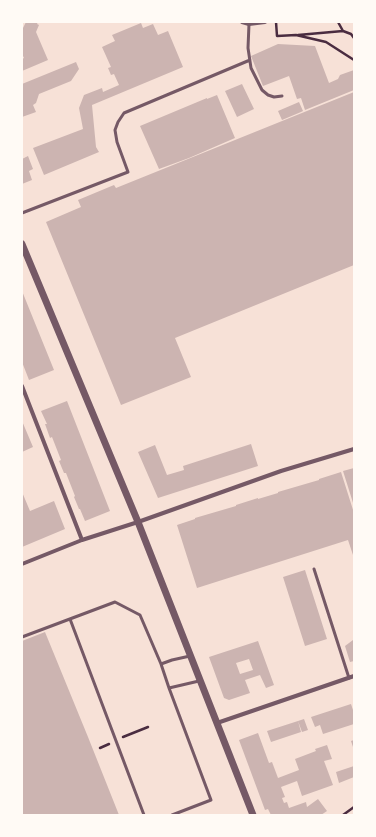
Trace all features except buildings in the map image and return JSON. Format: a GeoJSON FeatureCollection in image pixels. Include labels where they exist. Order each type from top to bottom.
{"type":"FeatureCollection","features":[{"type":"Feature","properties":{"kind":"street"},"geometry":{"type":"LineString","coordinates":[[242,22],[249,24],[265,22]]}},
{"type":"Feature","properties":{"kind":"street"},"geometry":{"type":"LineString","coordinates":[[22,244],[138,522],[253,815]]}},
{"type":"Feature","properties":{"kind":"street"},"geometry":{"type":"LineString","coordinates":[[22,386],[82,540]]}},
{"type":"Feature","properties":{"kind":"street"},"geometry":{"type":"LineString","coordinates":[[22,564],[82,540],[138,522],[281,471],[354,449]]}},
{"type":"Feature","properties":{"kind":"street"},"geometry":{"type":"LineString","coordinates":[[217,723],[354,676]]}},
{"type":"Feature","properties":{"kind":"lane"},"geometry":{"type":"LineString","coordinates":[[249,24],[248,48],[251,68],[262,90],[268,95],[274,97],[282,96]]}},
{"type":"Feature","properties":{"kind":"lane"},"geometry":{"type":"LineString","coordinates":[[22,213],[128,172],[117,142],[115,130],[124,113],[250,60]]}},
{"type":"Feature","properties":{"kind":"lane"},"geometry":{"type":"LineString","coordinates":[[314,568],[349,678]]}},
{"type":"Feature","properties":{"kind":"lane"},"geometry":{"type":"LineString","coordinates":[[22,637],[116,602],[140,615],[211,800],[172,815]]}},
{"type":"Feature","properties":{"kind":"lane"},"geometry":{"type":"LineString","coordinates":[[70,619],[144,815]]}},
{"type":"Feature","properties":{"kind":"lane"},"geometry":{"type":"LineString","coordinates":[[160,664],[191,656]]}},
{"type":"Feature","properties":{"kind":"lane"},"geometry":{"type":"LineString","coordinates":[[169,688],[201,680]]}},
{"type":"Feature","properties":{"kind":"path"},"geometry":{"type":"LineString","coordinates":[[276,22],[277,36],[343,31],[351,34],[354,38]]}},
{"type":"Feature","properties":{"kind":"path"},"geometry":{"type":"LineString","coordinates":[[338,22],[343,31]]}},
{"type":"Feature","properties":{"kind":"path"},"geometry":{"type":"LineString","coordinates":[[296,35],[326,42],[354,60]]}},
{"type":"Feature","properties":{"kind":"path"},"geometry":{"type":"LineString","coordinates":[[342,815],[354,807]]}}]}
